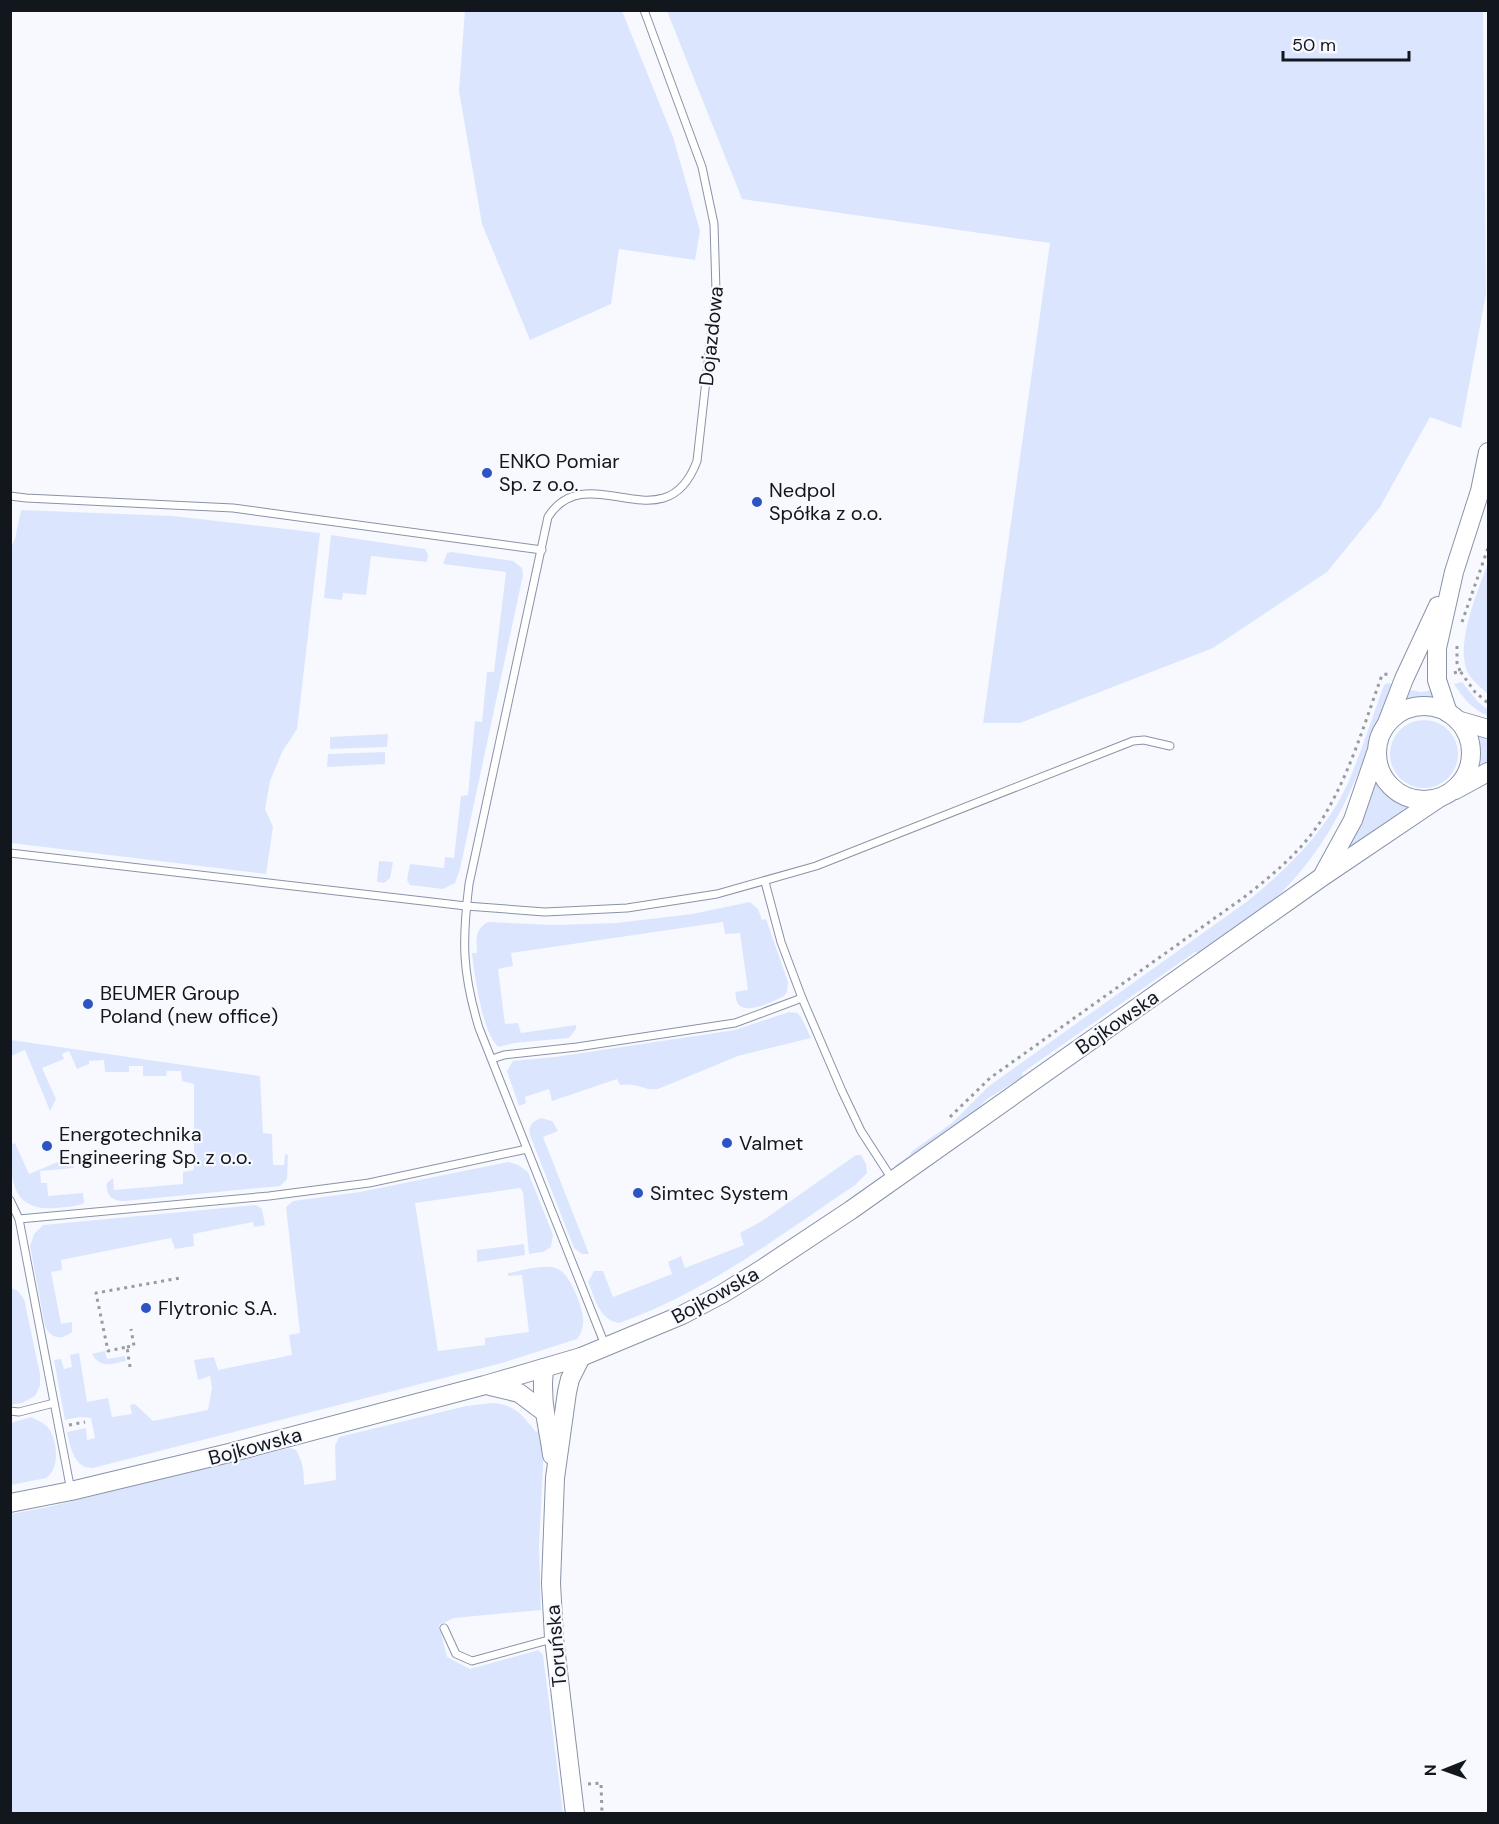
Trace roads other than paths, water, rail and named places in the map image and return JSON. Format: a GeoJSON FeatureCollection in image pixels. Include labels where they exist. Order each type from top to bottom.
{"type":"FeatureCollection","features":[{"type":"Feature","properties":{"kind":"street"},"geometry":{"type":"LineString","coordinates":[[1454,572],[1437,648],[1437,680],[1452,716],[1465,730],[1470,743],[1471,757],[1464,776],[1445,795],[1426,800],[1413,799],[1401,795],[1383,776],[1378,764],[1377,751],[1380,737],[1454,572],[1470,525],[1488,452]]}},
{"type":"Feature","properties":{"kind":"street"},"geometry":{"type":"LineString","coordinates":[[1387,725],[1408,709],[1422,706],[1435,708],[1488,729]]}},
{"type":"Feature","properties":{"kind":"street","name":"Bojkowska"},"geometry":{"type":"LineString","coordinates":[[1322,877],[1353,820],[1377,751]]}},
{"type":"Feature","properties":{"kind":"street","name":"Bojkowska"},"geometry":{"type":"LineString","coordinates":[[10,1503],[71,1491],[230,1453],[485,1385],[580,1357],[682,1315],[722,1294],[893,1180],[1322,877],[1445,795],[1488,772]]}},
{"type":"Feature","properties":{"kind":"street","name":"Toruńska"},"geometry":{"type":"LineString","coordinates":[[574,1814],[554,1638],[551,1583],[555,1478],[564,1408],[570,1379],[580,1357]]}},
{"type":"Feature","properties":{"kind":"street","name":"Toruńska"},"geometry":{"type":"LineString","coordinates":[[544,1368],[552,1374],[557,1384],[564,1408]]}},
{"type":"Feature","properties":{"kind":"street","name":"Toruńska"},"geometry":{"type":"LineString","coordinates":[[544,1368],[543,1410],[555,1478]]}},
{"type":"Feature","properties":{"kind":"street"},"geometry":{"type":"LineString","coordinates":[[485,1385],[519,1393],[543,1410]]}},
{"type":"Feature","properties":{"kind":"lane","name":"Dojazdowa"},"geometry":{"type":"LineString","coordinates":[[606,1347],[492,1059],[471,1000],[464,951],[469,884],[549,517],[565,498],[576,494],[642,500],[656,500],[669,496],[682,488],[691,477],[697,461],[716,291],[714,224],[702,167],[644,10]]}},
{"type":"Feature","properties":{"kind":"lane"},"geometry":{"type":"LineString","coordinates":[[10,496],[233,508],[542,550]]}},
{"type":"Feature","properties":{"kind":"lane"},"geometry":{"type":"LineString","coordinates":[[10,853],[466,906],[545,912],[627,908],[717,894],[816,866],[1133,741],[1144,740],[1170,746]]}},
{"type":"Feature","properties":{"kind":"lane"},"geometry":{"type":"LineString","coordinates":[[765,882],[781,942],[802,998],[861,1131],[893,1180]]}},
{"type":"Feature","properties":{"kind":"lane"},"geometry":{"type":"LineString","coordinates":[[492,1059],[504,1055],[577,1047],[735,1023],[802,998]]}},
{"type":"Feature","properties":{"kind":"lane"},"geometry":{"type":"LineString","coordinates":[[19,1219],[258,1197],[369,1183],[527,1149]]}},
{"type":"Feature","properties":{"kind":"lane"},"geometry":{"type":"LineString","coordinates":[[10,1200],[19,1219],[71,1491]]}},
{"type":"Feature","properties":{"kind":"lane"},"geometry":{"type":"LineString","coordinates":[[13,1413],[54,1403]]}},
{"type":"Feature","properties":{"kind":"lane"},"geometry":{"type":"LineString","coordinates":[[444,1628],[456,1654],[472,1661],[554,1638]]}},
{"type":"Feature","properties":{"kind":"place","name":"ENKO Pomiar Sp. z o.o."},"geometry":{"type":"Point","coordinates":[487,473]}},
{"type":"Feature","properties":{"kind":"place","name":"Nedpol Spółka z o.o."},"geometry":{"type":"Point","coordinates":[757,502]}},
{"type":"Feature","properties":{"kind":"place","name":"BEUMER Group Poland (new office)"},"geometry":{"type":"Point","coordinates":[88,1004]}},
{"type":"Feature","properties":{"kind":"place","name":"Valmet"},"geometry":{"type":"Point","coordinates":[727,1143]}},
{"type":"Feature","properties":{"kind":"place","name":"Energotechnika Engineering Sp. z o.o."},"geometry":{"type":"Point","coordinates":[47,1146]}},
{"type":"Feature","properties":{"kind":"place","name":"Simtec System"},"geometry":{"type":"Point","coordinates":[638,1193]}},
{"type":"Feature","properties":{"kind":"place","name":"Flytronic S.A."},"geometry":{"type":"Point","coordinates":[146,1308]}}]}
